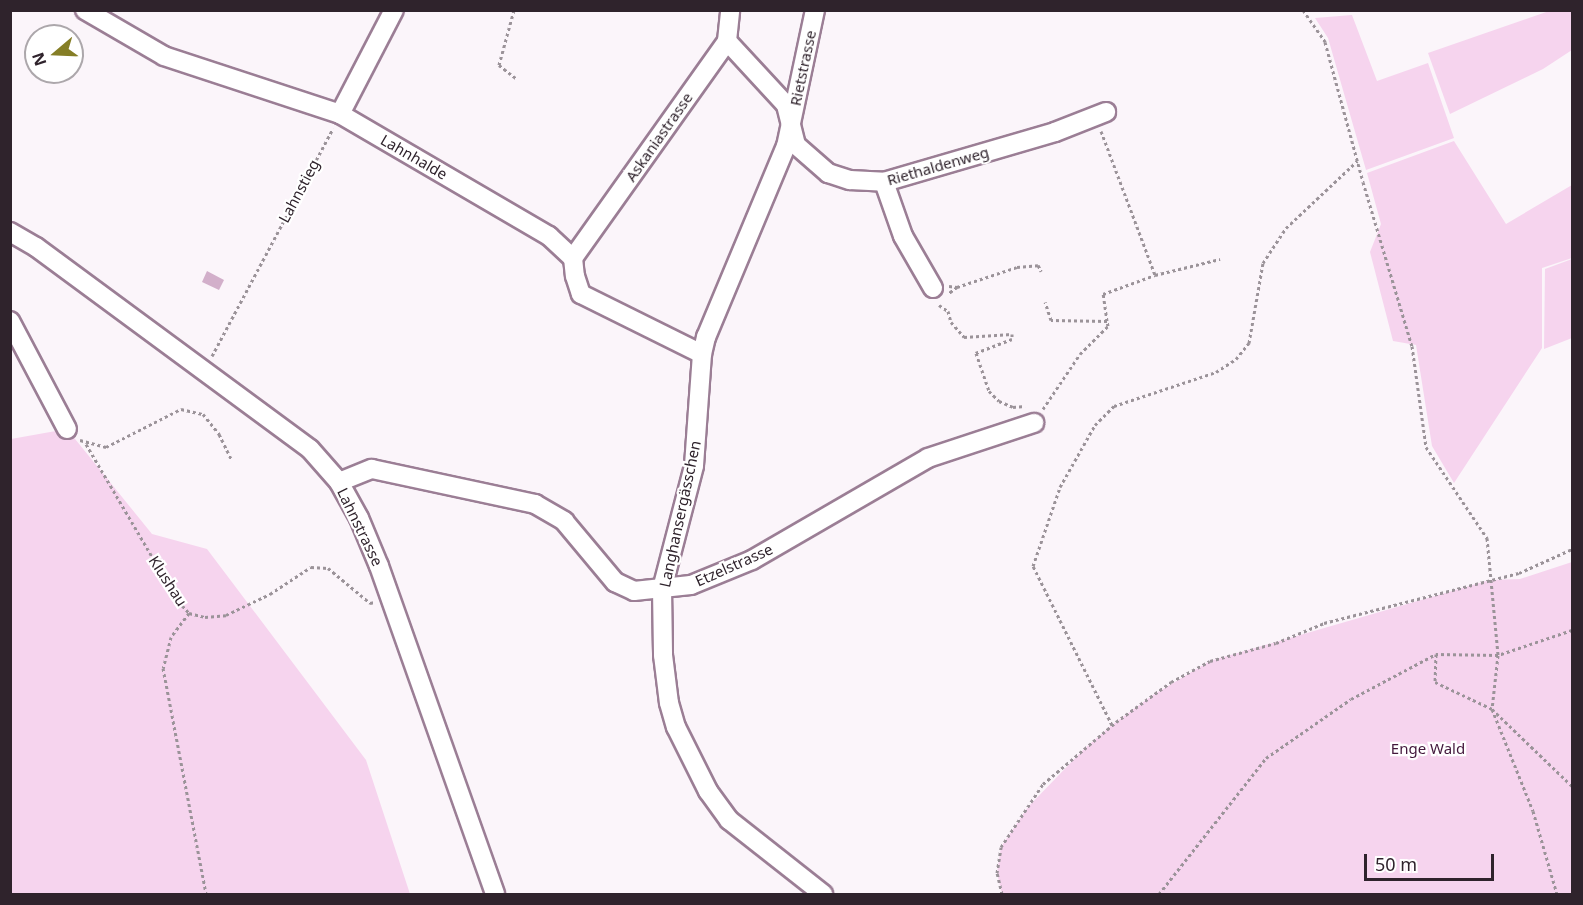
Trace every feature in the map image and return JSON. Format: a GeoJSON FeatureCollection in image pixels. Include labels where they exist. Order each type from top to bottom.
{"type":"FeatureCollection","features":[{"type":"Feature","properties":{"kind":"street","name":"Lahnhalde"},"geometry":{"type":"LineString","coordinates":[[85,10],[164,56],[340,114],[549,236],[573,258]]}},
{"type":"Feature","properties":{"kind":"street"},"geometry":{"type":"LineString","coordinates":[[340,114],[394,10]]}},
{"type":"Feature","properties":{"kind":"street","name":"Askaniastrasse"},"geometry":{"type":"LineString","coordinates":[[573,258],[727,41],[730,10]]}},
{"type":"Feature","properties":{"kind":"street","name":"Rietstrasse"},"geometry":{"type":"LineString","coordinates":[[791,125],[815,10]]}},
{"type":"Feature","properties":{"kind":"street","name":"Riethaldenweg"},"geometry":{"type":"LineString","coordinates":[[727,41],[786,105],[796,145],[828,172],[849,180],[884,182],[1055,132],[1101,114]]}},
{"type":"Feature","properties":{"kind":"street","name":"Langhansergässchen"},"geometry":{"type":"LineString","coordinates":[[791,125],[786,146],[706,337],[702,354],[694,466],[662,589],[663,655],[669,703],[676,727],[708,791],[729,820],[823,894]]}},
{"type":"Feature","properties":{"kind":"street"},"geometry":{"type":"LineString","coordinates":[[884,182],[886,195],[903,236],[933,288]]}},
{"type":"Feature","properties":{"kind":"street","name":"Lahnstrasse"},"geometry":{"type":"LineString","coordinates":[[10,232],[310,450],[339,482],[359,518],[391,598],[495,894]]}},
{"type":"Feature","properties":{"kind":"street"},"geometry":{"type":"LineString","coordinates":[[573,258],[575,276],[581,294],[702,354]]}},
{"type":"Feature","properties":{"kind":"street"},"geometry":{"type":"LineString","coordinates":[[10,321],[67,429]]}},
{"type":"Feature","properties":{"kind":"street","name":"Etzelstrasse"},"geometry":{"type":"LineString","coordinates":[[339,482],[372,469],[535,504],[564,521],[615,582],[634,591],[662,589],[691,585],[752,560],[928,458],[1031,416]]}},
{"type":"Feature","properties":{"kind":"path"},"geometry":{"type":"LineString","coordinates":[[514,10],[499,65],[517,78]]}},
{"type":"Feature","properties":{"kind":"path"},"geometry":{"type":"LineString","coordinates":[[1303,10],[1325,42],[1357,161],[1412,346],[1426,447],[1487,538],[1498,655],[1492,709],[1533,811],[1557,894]]}},
{"type":"Feature","properties":{"kind":"path","name":"Lahnstieg"},"geometry":{"type":"LineString","coordinates":[[204,371],[340,114]]}},
{"type":"Feature","properties":{"kind":"path"},"geometry":{"type":"LineString","coordinates":[[1101,114],[1155,275]]}},
{"type":"Feature","properties":{"kind":"path"},"geometry":{"type":"LineString","coordinates":[[1112,725],[1033,566],[1060,487],[1095,425],[1113,406],[1216,372],[1236,358],[1249,343],[1263,263],[1286,228],[1357,161]]}},
{"type":"Feature","properties":{"kind":"path"},"geometry":{"type":"LineString","coordinates":[[957,287],[937,304],[948,311],[951,322],[964,336],[1012,334],[1012,339],[976,353],[989,391],[999,401],[1031,416],[1080,354],[1108,326],[1103,294],[1155,275],[1220,259]]}},
{"type":"Feature","properties":{"kind":"path"},"geometry":{"type":"LineString","coordinates":[[933,288],[957,287],[1017,267],[1038,265],[1041,271]]}},
{"type":"Feature","properties":{"kind":"path"},"geometry":{"type":"LineString","coordinates":[[1045,302],[1051,320],[1107,321]]}},
{"type":"Feature","properties":{"kind":"path"},"geometry":{"type":"LineString","coordinates":[[67,429],[86,444],[106,447],[181,409],[203,414],[219,434],[231,459]]}},
{"type":"Feature","properties":{"kind":"path","name":"Klushau"},"geometry":{"type":"LineString","coordinates":[[86,444],[178,601],[189,613],[205,617],[226,615],[270,594],[312,567],[328,568],[370,603],[391,598]]}},
{"type":"Feature","properties":{"kind":"path"},"geometry":{"type":"LineString","coordinates":[[1002,894],[997,873],[1001,847],[1043,784],[1112,725],[1171,682],[1210,661],[1276,644],[1324,623],[1519,573],[1572,549]]}},
{"type":"Feature","properties":{"kind":"path"},"geometry":{"type":"LineString","coordinates":[[189,613],[171,637],[164,668],[206,894]]}},
{"type":"Feature","properties":{"kind":"path"},"geometry":{"type":"LineString","coordinates":[[1159,894],[1266,758],[1351,699],[1436,654],[1498,655],[1572,630]]}},
{"type":"Feature","properties":{"kind":"path"},"geometry":{"type":"LineString","coordinates":[[1436,654],[1435,682],[1492,709],[1572,786]]}},
{"type":"Feature","properties":{"kind":"green space"},"geometry":{"type":"Polygon","coordinates":[[[1552,10],[1572,11],[1572,50],[1543,69],[1450,114],[1428,53],[1552,10]]]}},
{"type":"Feature","properties":{"kind":"green space"},"geometry":{"type":"Polygon","coordinates":[[[1352,15],[1377,81],[1428,63],[1454,138],[1366,170],[1328,38],[1315,18],[1352,15]]]}},
{"type":"Feature","properties":{"kind":"green space"},"geometry":{"type":"Polygon","coordinates":[[[1454,141],[1506,224],[1572,185],[1572,258],[1542,268],[1542,348],[1454,483],[1432,446],[1416,345],[1393,341],[1370,252],[1381,224],[1367,173],[1454,141]]]}},
{"type":"Feature","properties":{"kind":"green space"},"geometry":{"type":"Polygon","coordinates":[[[1572,259],[1572,338],[1544,349],[1545,269],[1572,259]]]}},
{"type":"Feature","properties":{"kind":"green space"},"geometry":{"type":"Polygon","coordinates":[[[67,429],[152,534],[207,549],[366,760],[410,894],[11,894],[11,439],[67,429]]]}},
{"type":"Feature","properties":{"kind":"green space","name":"Enge Wald"},"geometry":{"type":"Polygon","coordinates":[[[1572,562],[1572,894],[1002,894],[997,873],[1001,847],[1028,807],[1084,749],[1112,725],[1153,695],[1210,661],[1490,580],[1520,579],[1572,562]]]}},
{"type":"Feature","properties":{"kind":"shaded area"},"geometry":{"type":"Polygon","coordinates":[[[207,271],[224,280],[219,290],[202,282],[207,271]]]}}]}
